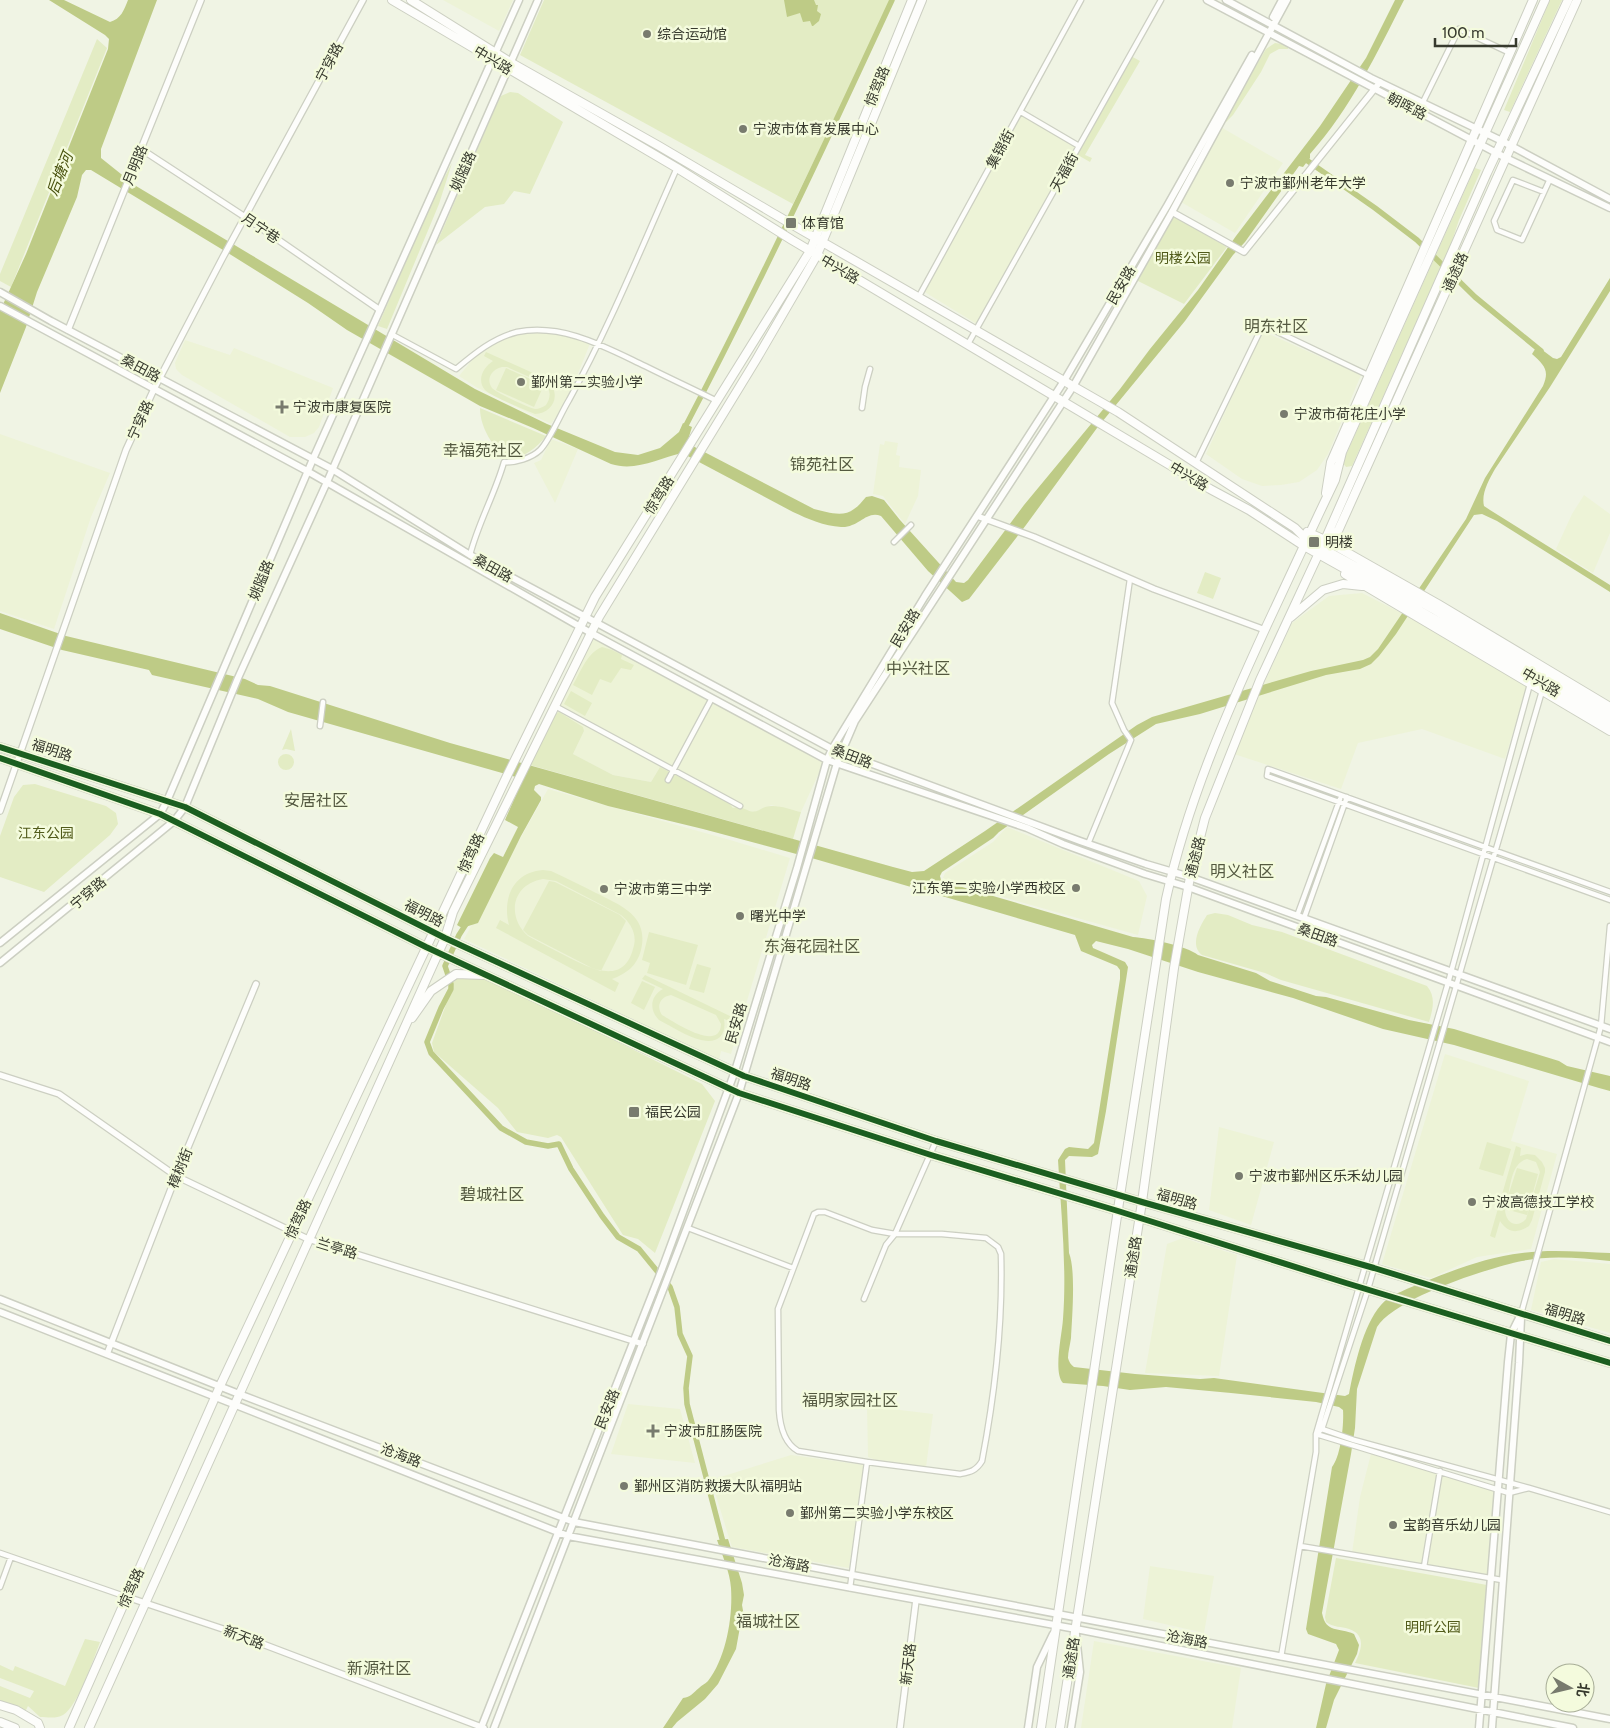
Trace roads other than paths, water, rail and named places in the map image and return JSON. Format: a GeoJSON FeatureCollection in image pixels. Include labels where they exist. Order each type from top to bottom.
{"type":"FeatureCollection","features":[{"type":"Feature","properties":{"kind":"main road","name":"中兴路"},"geometry":{"type":"LineString","coordinates":[[392,0],[495,57]]}},
{"type":"Feature","properties":{"kind":"main road","name":"中兴路"},"geometry":{"type":"LineString","coordinates":[[411,0],[509,66],[792,240],[1249,510],[1290,537],[1321,547],[1392,591],[1610,716]]}},
{"type":"Feature","properties":{"kind":"main road","name":"姚隘路"},"geometry":{"type":"LineString","coordinates":[[160,814],[312,459],[520,0]]}},
{"type":"Feature","properties":{"kind":"main road","name":"姚隘路"},"geometry":{"type":"LineString","coordinates":[[185,806],[238,678],[538,0]]}},
{"type":"Feature","properties":{"kind":"main road","name":"惊驾路"},"geometry":{"type":"LineString","coordinates":[[89,1728],[439,952],[453,912],[596,623],[704,445],[814,253],[912,0]]}},
{"type":"Feature","properties":{"kind":"main road","name":"惊驾路"},"geometry":{"type":"LineString","coordinates":[[819,240],[922,0]]}},
{"type":"Feature","properties":{"kind":"main road","name":"朝晖路"},"geometry":{"type":"LineString","coordinates":[[1207,0],[1506,158],[1610,208]]}},
{"type":"Feature","properties":{"kind":"main road","name":"朝晖路"},"geometry":{"type":"LineString","coordinates":[[1226,0],[1372,78],[1485,132],[1610,199]]}},
{"type":"Feature","properties":{"kind":"main road","name":"民安路"},"geometry":{"type":"LineString","coordinates":[[1272,25],[1282,0]]}},
{"type":"Feature","properties":{"kind":"main road","name":"民安路"},"geometry":{"type":"LineString","coordinates":[[482,1728],[653,1292],[729,1089],[797,868],[827,760],[832,749],[932,584],[1064,382],[1287,0]]}},
{"type":"Feature","properties":{"kind":"main road","name":"通途路"},"geometry":{"type":"LineString","coordinates":[[1372,377],[1423,273],[1433,237],[1472,140],[1533,0]]}},
{"type":"Feature","properties":{"kind":"main road","name":"通途路"},"geometry":{"type":"LineString","coordinates":[[1041,1728],[1120,1196],[1172,872],[1208,760],[1239,687],[1335,480],[1342,452],[1419,259],[1433,237],[1480,144],[1545,0]]}},
{"type":"Feature","properties":{"kind":"main road","name":"通途路"},"geometry":{"type":"LineString","coordinates":[[1060,1728],[1142,1202],[1174,968],[1190,877],[1205,818],[1260,680],[1502,141],[1568,0]]}},
{"type":"Feature","properties":{"kind":"main road","name":"通途路"},"geometry":{"type":"LineString","coordinates":[[1321,547],[1338,531],[1577,0]]}},
{"type":"Feature","properties":{"kind":"main road","name":"民安路"},"geometry":{"type":"LineString","coordinates":[[494,1728],[739,1093],[837,763],[855,721],[1073,386],[1172,212],[1267,32]]}},
{"type":"Feature","properties":{"kind":"main road","name":"中兴路"},"geometry":{"type":"LineString","coordinates":[[509,66],[660,146],[918,298],[1118,412],[1295,528],[1306,542],[1321,547],[1392,591],[1432,613],[1610,723]]}},
{"type":"Feature","properties":{"kind":"main road","name":"惊驾路"},"geometry":{"type":"LineString","coordinates":[[69,1728],[220,1386],[433,932],[580,626],[595,597],[682,458],[715,400],[814,253]]}},
{"type":"Feature","properties":{"kind":"main road","name":"桑田路"},"geometry":{"type":"LineString","coordinates":[[0,292],[51,321],[332,469],[470,555],[832,749],[999,815]]}},
{"type":"Feature","properties":{"kind":"main road","name":"桑田路"},"geometry":{"type":"LineString","coordinates":[[0,306],[307,471],[591,634],[827,760],[999,815]]}},
{"type":"Feature","properties":{"kind":"main road","name":"中兴路"},"geometry":{"type":"LineString","coordinates":[[1321,547],[1364,586],[1392,591]]}},
{"type":"Feature","properties":{"kind":"main road"},"geometry":{"type":"LineString","coordinates":[[1286,622],[1296,611],[1324,590],[1343,584],[1364,586]]}},
{"type":"Feature","properties":{"kind":"main road"},"geometry":{"type":"LineString","coordinates":[[1432,613],[1542,692],[1610,731]]}},
{"type":"Feature","properties":{"kind":"main road"},"geometry":{"type":"LineString","coordinates":[[1432,613],[1610,707]]}},
{"type":"Feature","properties":{"kind":"main road","name":"福明路"},"geometry":{"type":"LineString","coordinates":[[0,747],[185,806],[445,938],[744,1076],[936,1141],[1120,1196],[1370,1267],[1610,1341]]}},
{"type":"Feature","properties":{"kind":"main road","name":"福明路"},"geometry":{"type":"LineString","coordinates":[[0,758],[160,814],[426,947],[739,1093],[931,1155],[1139,1217],[1511,1334],[1610,1363]]}},
{"type":"Feature","properties":{"kind":"main road"},"geometry":{"type":"LineString","coordinates":[[174,821],[185,806]]}},
{"type":"Feature","properties":{"kind":"main road","name":"宁穿路"},"geometry":{"type":"LineString","coordinates":[[0,943],[160,814]]}},
{"type":"Feature","properties":{"kind":"main road"},"geometry":{"type":"LineString","coordinates":[[999,815],[1028,825]]}},
{"type":"Feature","properties":{"kind":"main road","name":"宁穿路"},"geometry":{"type":"LineString","coordinates":[[0,963],[174,821]]}},
{"type":"Feature","properties":{"kind":"main road","name":"桑田路"},"geometry":{"type":"LineString","coordinates":[[1028,825],[1190,877],[1610,1029]]}},
{"type":"Feature","properties":{"kind":"main road","name":"桑田路"},"geometry":{"type":"LineString","coordinates":[[1028,825],[1063,844],[1188,887],[1610,1042]]}},
{"type":"Feature","properties":{"kind":"main road"},"geometry":{"type":"LineString","coordinates":[[402,1032],[431,991],[452,976],[456,974],[486,975]]}},
{"type":"Feature","properties":{"kind":"main road","name":"沧海路"},"geometry":{"type":"LineString","coordinates":[[0,1299],[240,1394],[574,1522],[1610,1719]]}},
{"type":"Feature","properties":{"kind":"main road","name":"沧海路"},"geometry":{"type":"LineString","coordinates":[[0,1312],[568,1536],[1076,1629],[1573,1728]]}},
{"type":"Feature","properties":{"kind":"main road"},"geometry":{"type":"LineString","coordinates":[[1480,1728],[1511,1334],[1520,1314]]}},
{"type":"Feature","properties":{"kind":"main road"},"geometry":{"type":"LineString","coordinates":[[1492,1728],[1521,1337],[1520,1314]]}},
{"type":"Feature","properties":{"kind":"main road"},"geometry":{"type":"LineString","coordinates":[[1028,1728],[1037,1668],[1057,1626]]}},
{"type":"Feature","properties":{"kind":"main road"},"geometry":{"type":"LineString","coordinates":[[1071,1728],[1080,1672],[1076,1629]]}},
{"type":"Feature","properties":{"kind":"main road"},"geometry":{"type":"LineString","coordinates":[[0,1705],[16,1710],[38,1723],[40,1728]]}},
{"type":"Feature","properties":{"kind":"main road"},"geometry":{"type":"LineString","coordinates":[[0,1722],[15,1728]]}},
{"type":"Feature","properties":{"kind":"street","name":"月明路"},"geometry":{"type":"LineString","coordinates":[[68,330],[201,0]]}},
{"type":"Feature","properties":{"kind":"street","name":"宁穿路"},"geometry":{"type":"LineString","coordinates":[[0,811],[126,450],[154,389],[234,236],[363,0]]}},
{"type":"Feature","properties":{"kind":"street","name":"集锦街"},"geometry":{"type":"LineString","coordinates":[[918,298],[1081,0]]}},
{"type":"Feature","properties":{"kind":"street","name":"天福街"},"geometry":{"type":"LineString","coordinates":[[968,344],[1161,0]]}},
{"type":"Feature","properties":{"kind":"street"},"geometry":{"type":"LineString","coordinates":[[1423,102],[1459,29],[1510,53]]}},
{"type":"Feature","properties":{"kind":"street"},"geometry":{"type":"LineString","coordinates":[[1172,212],[1243,251],[1306,175],[1372,88],[1380,82]]}},
{"type":"Feature","properties":{"kind":"street"},"geometry":{"type":"LineString","coordinates":[[1021,112],[1079,146]]}},
{"type":"Feature","properties":{"kind":"street","name":"月宁巷"},"geometry":{"type":"LineString","coordinates":[[141,149],[245,217],[380,310]]}},
{"type":"Feature","properties":{"kind":"street"},"geometry":{"type":"LineString","coordinates":[[470,555],[474,539],[499,481],[504,462],[510,463],[540,450],[599,344],[677,168]]}},
{"type":"Feature","properties":{"kind":"street"},"geometry":{"type":"LineString","coordinates":[[1544,192],[1513,180],[1494,222],[1497,230],[1522,240],[1550,179]]}},
{"type":"Feature","properties":{"kind":"street"},"geometry":{"type":"LineString","coordinates":[[1196,463],[1263,325],[1372,377]]}},
{"type":"Feature","properties":{"kind":"street"},"geometry":{"type":"LineString","coordinates":[[391,334],[456,369],[485,345],[516,332],[542,329],[572,334],[599,344],[715,400]]}},
{"type":"Feature","properties":{"kind":"street"},"geometry":{"type":"LineString","coordinates":[[862,408],[870,369]]}},
{"type":"Feature","properties":{"kind":"street"},"geometry":{"type":"LineString","coordinates":[[977,516],[1198,606],[1265,630]]}},
{"type":"Feature","properties":{"kind":"street"},"geometry":{"type":"LineString","coordinates":[[894,542],[911,525]]}},
{"type":"Feature","properties":{"kind":"street"},"geometry":{"type":"LineString","coordinates":[[1088,844],[1132,740],[1124,730],[1112,704],[1130,579]]}},
{"type":"Feature","properties":{"kind":"street"},"geometry":{"type":"LineString","coordinates":[[1281,1657],[1316,1452],[1316,1434],[1326,1408],[1370,1267],[1530,684]]}},
{"type":"Feature","properties":{"kind":"street"},"geometry":{"type":"LineString","coordinates":[[1333,1385],[1457,986],[1542,692]]}},
{"type":"Feature","properties":{"kind":"street"},"geometry":{"type":"LineString","coordinates":[[668,780],[712,698]]}},
{"type":"Feature","properties":{"kind":"street"},"geometry":{"type":"LineString","coordinates":[[320,726],[323,702]]}},
{"type":"Feature","properties":{"kind":"street"},"geometry":{"type":"LineString","coordinates":[[555,706],[740,806]]}},
{"type":"Feature","properties":{"kind":"street"},"geometry":{"type":"LineString","coordinates":[[1610,892],[1268,769],[1267,776],[1610,900]]}},
{"type":"Feature","properties":{"kind":"street"},"geometry":{"type":"LineString","coordinates":[[1300,917],[1341,795]]}},
{"type":"Feature","properties":{"kind":"street"},"geometry":{"type":"LineString","coordinates":[[1300,917],[1347,797]]}},
{"type":"Feature","properties":{"kind":"street"},"geometry":{"type":"LineString","coordinates":[[1520,1314],[1601,1026],[1610,926]]}},
{"type":"Feature","properties":{"kind":"street","name":"樟树街"},"geometry":{"type":"LineString","coordinates":[[107,1354],[176,1176],[256,984]]}},
{"type":"Feature","properties":{"kind":"street","name":"兰亭路"},"geometry":{"type":"LineString","coordinates":[[0,1075],[59,1094],[176,1176],[308,1239],[643,1344]]}},
{"type":"Feature","properties":{"kind":"street"},"geometry":{"type":"LineString","coordinates":[[864,1299],[886,1245],[894,1234],[936,1141]]}},
{"type":"Feature","properties":{"kind":"street"},"geometry":{"type":"LineString","coordinates":[[818,1212],[825,1212],[872,1230],[894,1234],[978,1236],[986,1238],[998,1247],[1001,1254],[1000,1320],[994,1386],[982,1461],[978,1468],[971,1472],[960,1474],[798,1451],[791,1447],[780,1423],[778,1309],[793,1268],[814,1214],[818,1212]]}},
{"type":"Feature","properties":{"kind":"street"},"geometry":{"type":"LineString","coordinates":[[688,1228],[793,1268]]}},
{"type":"Feature","properties":{"kind":"street"},"geometry":{"type":"LineString","coordinates":[[1316,1434],[1322,1429],[1326,1408]]}},
{"type":"Feature","properties":{"kind":"street"},"geometry":{"type":"LineString","coordinates":[[1322,1429],[1332,1436]]}},
{"type":"Feature","properties":{"kind":"street"},"geometry":{"type":"LineString","coordinates":[[1316,1434],[1332,1436],[1509,1493],[1529,1488]]}},
{"type":"Feature","properties":{"kind":"street"},"geometry":{"type":"LineString","coordinates":[[1354,1443],[1440,1464],[1610,1512]]}},
{"type":"Feature","properties":{"kind":"street"},"geometry":{"type":"LineString","coordinates":[[850,1588],[867,1462]]}},
{"type":"Feature","properties":{"kind":"street"},"geometry":{"type":"LineString","coordinates":[[1424,1567],[1440,1464]]}},
{"type":"Feature","properties":{"kind":"street"},"geometry":{"type":"LineString","coordinates":[[1300,1546],[1502,1580]]}},
{"type":"Feature","properties":{"kind":"street","name":"新天路"},"geometry":{"type":"LineString","coordinates":[[0,1553],[223,1629],[482,1728]]}},
{"type":"Feature","properties":{"kind":"street"},"geometry":{"type":"LineString","coordinates":[[0,1587],[12,1557]]}},
{"type":"Feature","properties":{"kind":"street","name":"新天路"},"geometry":{"type":"LineString","coordinates":[[900,1728],[916,1600]]}},
{"type":"Feature","properties":{"kind":"water","name":"后塘河"},"geometry":{"type":"Polygon","coordinates":[[[49,0],[64,0],[110,22],[119,16],[128,0],[157,0],[101,149],[101,158],[136,186],[475,389],[547,424],[615,452],[638,455],[660,448],[679,432],[683,423],[692,427],[687,443],[814,509],[840,514],[850,512],[866,497],[872,496],[884,500],[956,582],[964,583],[1024,505],[1120,389],[1198,290],[1236,236],[1320,126],[1366,58],[1395,0],[1404,0],[1362,80],[1338,118],[1310,154],[1310,158],[1303,167],[1299,166],[1245,242],[1233,255],[1185,321],[1097,428],[969,599],[962,602],[928,571],[881,516],[871,515],[847,527],[816,522],[793,512],[682,453],[638,465],[620,466],[611,464],[480,406],[347,330],[228,253],[91,170],[86,170],[82,175],[77,197],[37,292],[26,327],[0,393],[0,311],[26,254],[108,49],[109,39],[105,35],[49,0]]]}},
{"type":"Feature","properties":{"kind":"water"},"geometry":{"type":"Polygon","coordinates":[[[784,0],[814,0],[816,5],[818,5],[817,11],[821,14],[819,21],[812,26],[810,21],[803,22],[800,13],[787,17],[784,0]]]}},
{"type":"Feature","properties":{"kind":"water"},"geometry":{"type":"Polygon","coordinates":[[[1610,278],[1610,291],[1550,387],[1495,469],[1486,487],[1483,501],[1484,506],[1490,510],[1610,585],[1610,592],[1497,521],[1482,514],[1474,515],[1396,634],[1371,664],[1360,669],[1326,675],[1200,714],[1156,724],[1109,754],[993,838],[942,872],[940,876],[941,880],[945,882],[1133,937],[1177,946],[1316,996],[1326,997],[1409,1020],[1454,1029],[1559,1061],[1567,1066],[1610,1076],[1610,1091],[1454,1045],[1383,1029],[1293,998],[1198,972],[1128,949],[1096,941],[1092,945],[1093,948],[1125,962],[1128,967],[1098,1154],[1092,1157],[1069,1156],[1065,1160],[1069,1253],[1073,1282],[1071,1338],[1068,1358],[1074,1367],[1135,1374],[1200,1379],[1214,1378],[1345,1396],[1349,1394],[1360,1347],[1369,1324],[1381,1305],[1395,1295],[1460,1268],[1509,1255],[1544,1251],[1610,1253],[1610,1261],[1577,1258],[1543,1258],[1522,1261],[1488,1270],[1466,1277],[1402,1305],[1387,1316],[1377,1327],[1357,1389],[1355,1428],[1351,1454],[1322,1613],[1324,1620],[1330,1627],[1354,1634],[1359,1645],[1357,1654],[1334,1700],[1326,1728],[1316,1728],[1326,1684],[1339,1650],[1336,1644],[1308,1634],[1306,1629],[1332,1467],[1338,1455],[1341,1440],[1343,1410],[1339,1407],[1316,1402],[1166,1387],[1130,1390],[1063,1383],[1060,1378],[1058,1362],[1063,1319],[1064,1280],[1058,1160],[1065,1149],[1069,1147],[1088,1149],[1094,1143],[1120,979],[1120,970],[1117,966],[1081,951],[1075,935],[815,859],[608,806],[539,784],[535,786],[534,790],[541,797],[541,800],[478,923],[462,928],[457,925],[490,858],[494,853],[503,857],[518,827],[505,820],[523,779],[288,712],[258,699],[152,675],[149,670],[62,650],[0,629],[0,613],[66,636],[245,679],[258,685],[270,686],[450,743],[893,867],[912,872],[924,871],[1137,725],[1152,717],[1311,671],[1370,657],[1378,649],[1466,519],[1485,478],[1543,386],[1546,376],[1545,368],[1532,354],[1537,346],[1553,358],[1561,357],[1610,278]]]}},
{"type":"Feature","properties":{"kind":"water"},"geometry":{"type":"Polygon","coordinates":[[[728,1539],[744,1595],[742,1605],[743,1624],[740,1627],[736,1649],[718,1684],[705,1699],[672,1728],[663,1728],[683,1698],[690,1696],[708,1681],[724,1649],[731,1612],[731,1588],[717,1540],[728,1539]]]}},
{"type":"Feature","properties":{"kind":"waterway"},"geometry":{"type":"LineString","coordinates":[[683,431],[790,217],[892,0]]}},
{"type":"Feature","properties":{"kind":"waterway"},"geometry":{"type":"LineString","coordinates":[[1302,157],[1417,240],[1475,297],[1541,351]]}},
{"type":"Feature","properties":{"kind":"waterway"},"geometry":{"type":"LineString","coordinates":[[468,921],[459,935],[445,966],[451,989],[427,1042],[431,1053],[501,1128],[526,1142],[548,1146],[559,1144],[571,1169],[618,1237],[639,1249],[670,1287],[677,1307],[680,1334],[690,1356],[686,1388],[687,1404],[724,1546]]}},
{"type":"Feature","properties":{"kind":"place","name":"综合运动馆"},"geometry":{"type":"Point","coordinates":[647,34]}},
{"type":"Feature","properties":{"kind":"place","name":"宁波市体育发展中心"},"geometry":{"type":"Point","coordinates":[743,129]}},
{"type":"Feature","properties":{"kind":"place","name":"宁波市鄞州老年大学"},"geometry":{"type":"Point","coordinates":[1230,183]}},
{"type":"Feature","properties":{"kind":"place","name":"体育馆"},"geometry":{"type":"Point","coordinates":[791,223]}},
{"type":"Feature","properties":{"kind":"place","name":"鄞州第二实验小学"},"geometry":{"type":"Point","coordinates":[521,382]}},
{"type":"Feature","properties":{"kind":"place","name":"宁波市康复医院"},"geometry":{"type":"Point","coordinates":[282,407]}},
{"type":"Feature","properties":{"kind":"place","name":"宁波市荷花庄小学"},"geometry":{"type":"Point","coordinates":[1284,414]}},
{"type":"Feature","properties":{"kind":"place","name":"明楼"},"geometry":{"type":"Point","coordinates":[1314,542]}},
{"type":"Feature","properties":{"kind":"place","name":"江东第二实验小学西校区"},"geometry":{"type":"Point","coordinates":[1076,888]}},
{"type":"Feature","properties":{"kind":"place","name":"宁波市第三中学"},"geometry":{"type":"Point","coordinates":[604,889]}},
{"type":"Feature","properties":{"kind":"place","name":"曙光中学"},"geometry":{"type":"Point","coordinates":[740,916]}},
{"type":"Feature","properties":{"kind":"place","name":"福民公园"},"geometry":{"type":"Point","coordinates":[634,1112]}},
{"type":"Feature","properties":{"kind":"place","name":"宁波市鄞州区乐禾幼儿园"},"geometry":{"type":"Point","coordinates":[1239,1176]}},
{"type":"Feature","properties":{"kind":"place","name":"宁波高德技工学校"},"geometry":{"type":"Point","coordinates":[1472,1202]}},
{"type":"Feature","properties":{"kind":"place","name":"宁波市肛肠医院"},"geometry":{"type":"Point","coordinates":[653,1431]}},
{"type":"Feature","properties":{"kind":"place","name":"鄞州区消防救援大队福明站"},"geometry":{"type":"Point","coordinates":[624,1486]}},
{"type":"Feature","properties":{"kind":"place","name":"鄞州第二实验小学东校区"},"geometry":{"type":"Point","coordinates":[790,1513]}},
{"type":"Feature","properties":{"kind":"place","name":"宝韵音乐幼儿园"},"geometry":{"type":"Point","coordinates":[1393,1525]}},
{"type":"Feature","properties":{"kind":"district","name":"明东社区"},"geometry":{"type":"Point","coordinates":[1276,326]}},
{"type":"Feature","properties":{"kind":"district","name":"幸福苑社区"},"geometry":{"type":"Point","coordinates":[483,450]}},
{"type":"Feature","properties":{"kind":"district","name":"锦苑社区"},"geometry":{"type":"Point","coordinates":[822,464]}},
{"type":"Feature","properties":{"kind":"district","name":"中兴社区"},"geometry":{"type":"Point","coordinates":[918,668]}},
{"type":"Feature","properties":{"kind":"district","name":"安居社区"},"geometry":{"type":"Point","coordinates":[316,800]}},
{"type":"Feature","properties":{"kind":"district","name":"明义社区"},"geometry":{"type":"Point","coordinates":[1242,871]}},
{"type":"Feature","properties":{"kind":"district","name":"东海花园社区"},"geometry":{"type":"Point","coordinates":[812,946]}},
{"type":"Feature","properties":{"kind":"district","name":"碧城社区"},"geometry":{"type":"Point","coordinates":[492,1194]}},
{"type":"Feature","properties":{"kind":"district","name":"福明家园社区"},"geometry":{"type":"Point","coordinates":[850,1400]}},
{"type":"Feature","properties":{"kind":"district","name":"福城社区"},"geometry":{"type":"Point","coordinates":[768,1621]}},
{"type":"Feature","properties":{"kind":"district","name":"新源社区"},"geometry":{"type":"Point","coordinates":[379,1668]}},
{"type":"Feature","properties":{"kind":"park label","name":"明楼公园"},"geometry":{"type":"Point","coordinates":[1183,258]}},
{"type":"Feature","properties":{"kind":"park label","name":"江东公园"},"geometry":{"type":"Point","coordinates":[46,833]}},
{"type":"Feature","properties":{"kind":"park label","name":"明昕公园"},"geometry":{"type":"Point","coordinates":[1433,1627]}}]}
